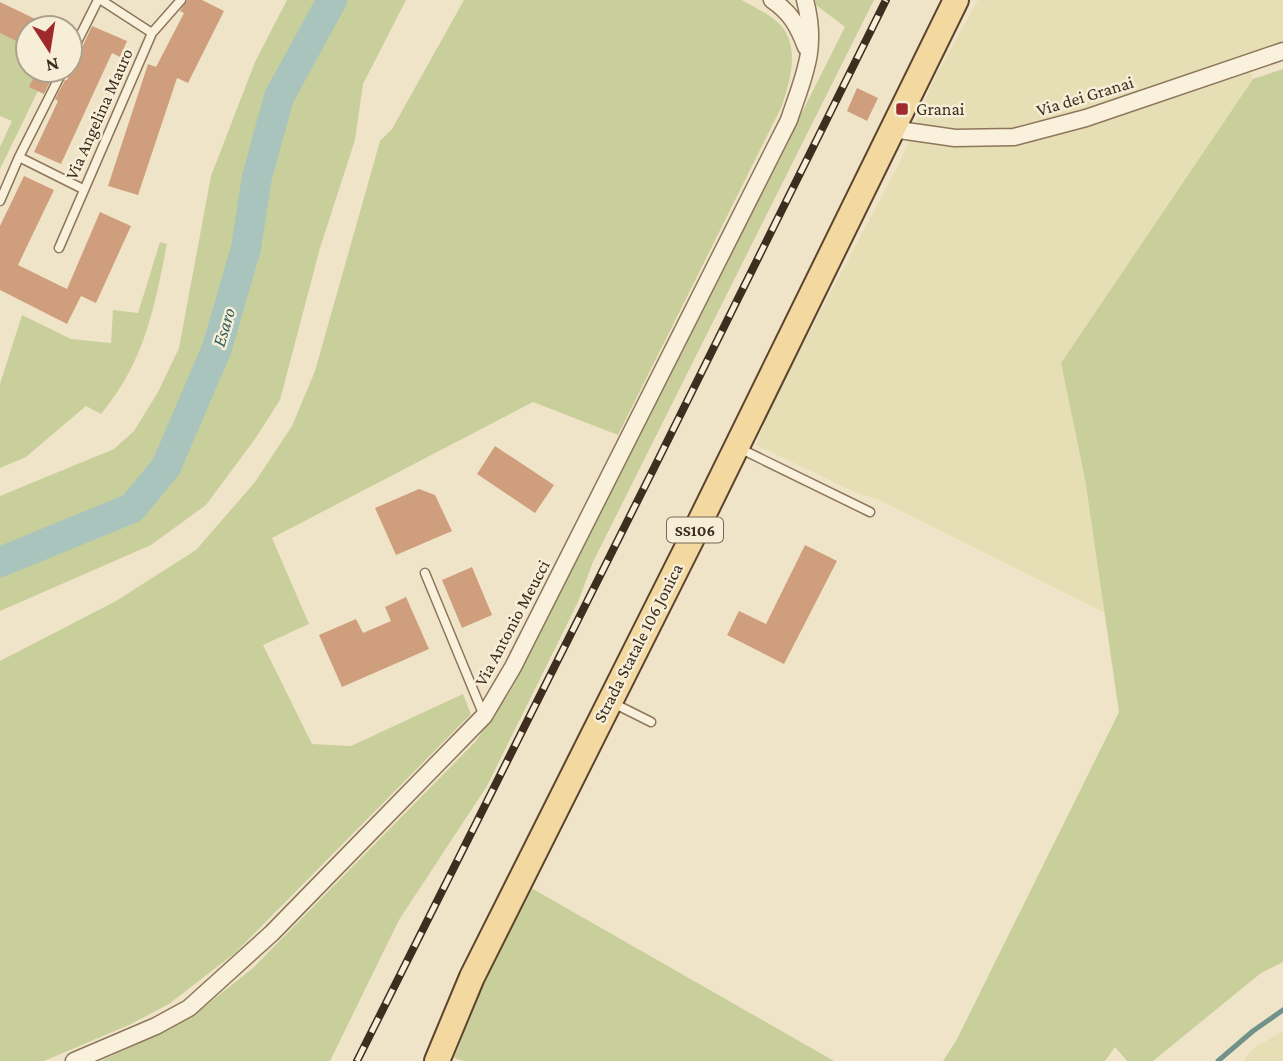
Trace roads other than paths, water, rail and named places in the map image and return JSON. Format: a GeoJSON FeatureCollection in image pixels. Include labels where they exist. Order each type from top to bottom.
{"type":"FeatureCollection","features":[{"type":"Feature","properties":{"kind":"main road","name":"Strada Statale 106 Jonica"},"geometry":{"type":"LineString","coordinates":[[437,1061],[472,977],[956,0]]}},
{"type":"Feature","properties":{"kind":"street"},"geometry":{"type":"LineString","coordinates":[[772,0],[786,10],[798,25],[810,59]]}},
{"type":"Feature","properties":{"kind":"street"},"geometry":{"type":"LineString","coordinates":[[805,0],[811,38],[810,59]]}},
{"type":"Feature","properties":{"kind":"street","name":"Via dei Granai"},"geometry":{"type":"LineString","coordinates":[[892,129],[956,138],[1014,137],[1086,118],[1283,51]]}},
{"type":"Feature","properties":{"kind":"street","name":"Via Antonio Meucci"},"geometry":{"type":"LineString","coordinates":[[74,1061],[156,1026],[189,1008],[272,933],[484,716],[513,667],[789,120],[810,59]]}},
{"type":"Feature","properties":{"kind":"lane"},"geometry":{"type":"LineString","coordinates":[[84,30],[100,0],[152,33]]}},
{"type":"Feature","properties":{"kind":"lane","name":"Via Angelina Mauro"},"geometry":{"type":"LineString","coordinates":[[59,248],[152,33],[181,0]]}},
{"type":"Feature","properties":{"kind":"lane"},"geometry":{"type":"LineString","coordinates":[[0,201],[56,84]]}},
{"type":"Feature","properties":{"kind":"lane"},"geometry":{"type":"LineString","coordinates":[[19,157],[83,189]]}},
{"type":"Feature","properties":{"kind":"lane"},"geometry":{"type":"LineString","coordinates":[[736,447],[870,512]]}},
{"type":"Feature","properties":{"kind":"lane"},"geometry":{"type":"LineString","coordinates":[[425,573],[484,716]]}},
{"type":"Feature","properties":{"kind":"lane"},"geometry":{"type":"LineString","coordinates":[[608,701],[651,722]]}},
{"type":"Feature","properties":{"kind":"waterway","name":"Esaro"},"geometry":{"type":"LineString","coordinates":[[0,562],[132,508],[166,467],[217,348],[246,248],[257,177],[279,97],[332,0]]}},
{"type":"Feature","properties":{"kind":"waterway"},"geometry":{"type":"LineString","coordinates":[[1218,1061],[1283,1010]]}},
{"type":"Feature","properties":{"kind":"railway"},"geometry":{"type":"LineString","coordinates":[[357,1061],[886,0]]}},
{"type":"Feature","properties":{"kind":"place","name":"Granai"},"geometry":{"type":"Point","coordinates":[902,109]}}]}
